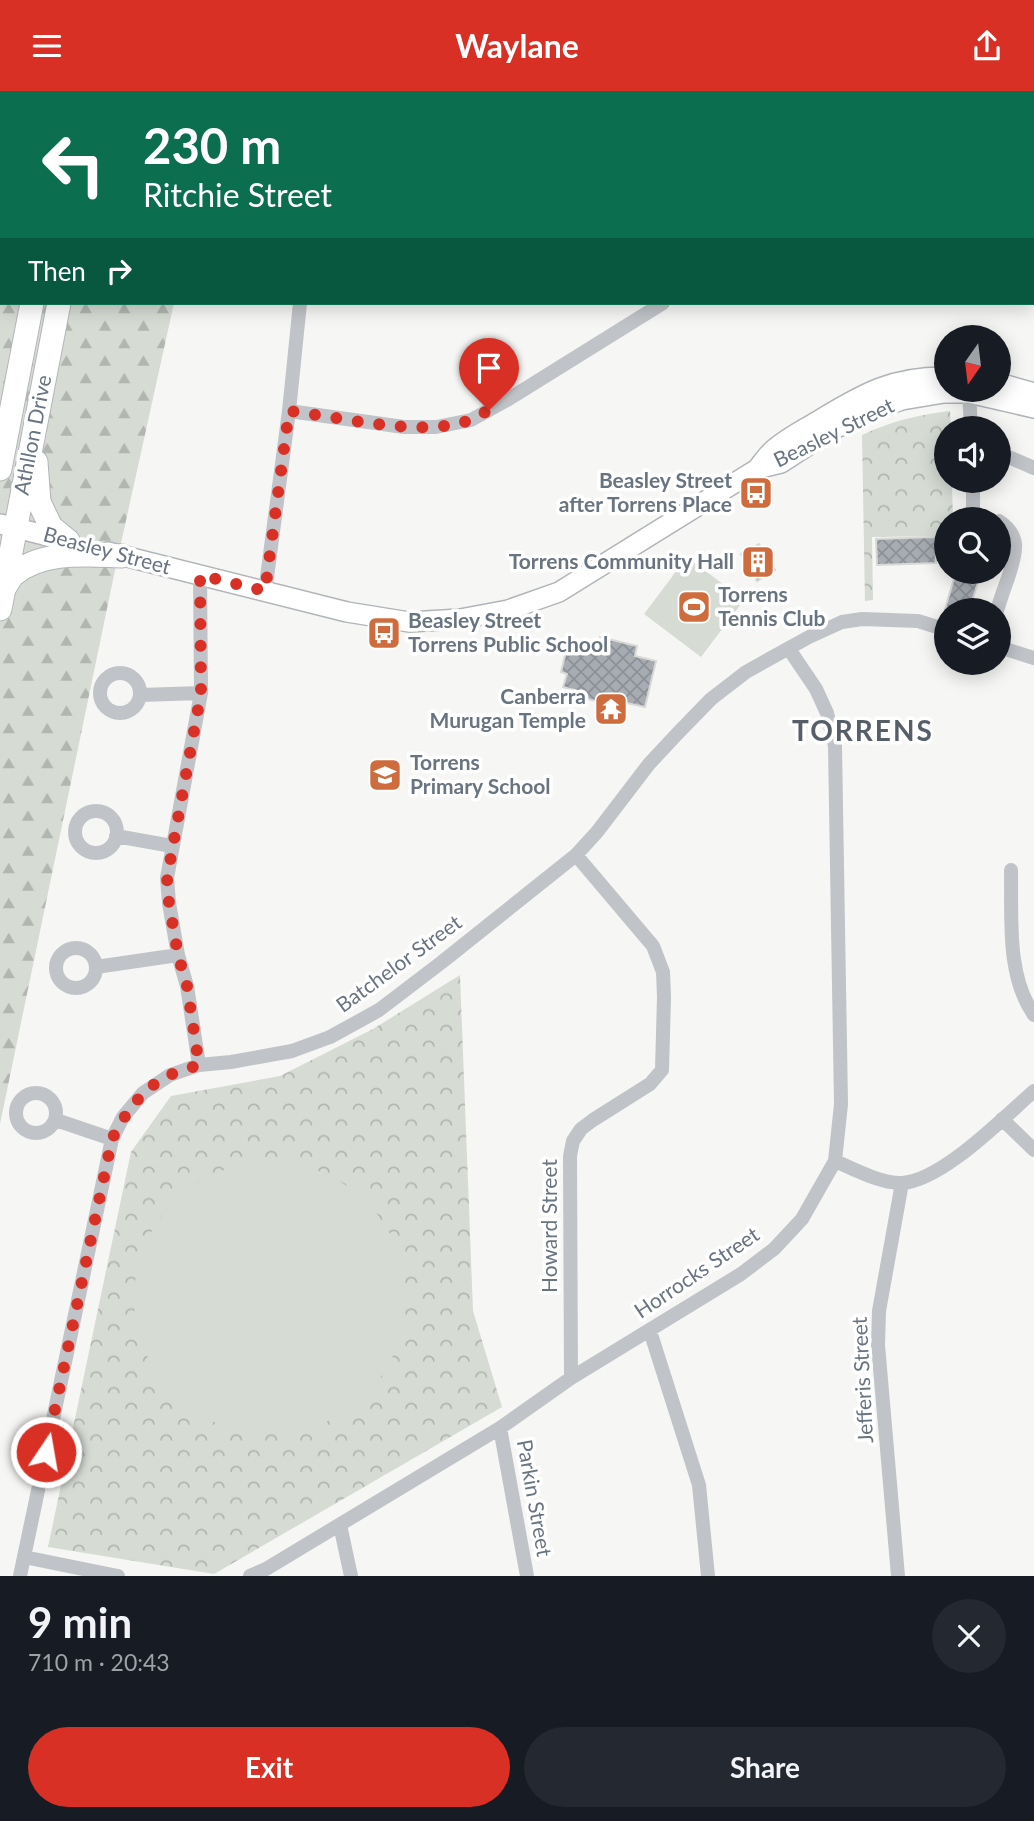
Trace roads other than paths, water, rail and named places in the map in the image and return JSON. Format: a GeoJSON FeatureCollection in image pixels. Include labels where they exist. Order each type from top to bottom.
{"type":"FeatureCollection","features":[{"type":"Feature","properties":{"kind":"main road","name":"Athllon Drive"},"geometry":{"type":"LineString","coordinates":[[1,463],[32,305]]}},
{"type":"Feature","properties":{"kind":"main road","name":"Athllon Drive"},"geometry":{"type":"LineString","coordinates":[[2,599],[8,526],[33,435],[59,305]]}},
{"type":"Feature","properties":{"kind":"main road","name":"Beasley Street"},"geometry":{"type":"LineString","coordinates":[[757,469],[773,450],[870,391],[897,382],[934,377]]}},
{"type":"Feature","properties":{"kind":"main road","name":"Beasley Street"},"geometry":{"type":"LineString","coordinates":[[1012,388],[1031,395]]}},
{"type":"Feature","properties":{"kind":"main road","name":"Beasley Street"},"geometry":{"type":"LineString","coordinates":[[8,526],[347,612],[409,622],[460,619],[508,610],[559,592],[757,469],[781,463],[832,430],[887,404],[934,394]]}},
{"type":"Feature","properties":{"kind":"main road","name":"Beasley Street"},"geometry":{"type":"LineString","coordinates":[[1012,394],[1031,395]]}},
{"type":"Feature","properties":{"kind":"main road"},"geometry":{"type":"LineString","coordinates":[[33,435],[39,502],[51,527],[68,541]]}},
{"type":"Feature","properties":{"kind":"main road"},"geometry":{"type":"LineString","coordinates":[[2,599],[12,576],[33,563],[78,555],[122,556]]}},
{"type":"Feature","properties":{"kind":"street"},"geometry":{"type":"LineString","coordinates":[[265,591],[300,305]]}},
{"type":"Feature","properties":{"kind":"street"},"geometry":{"type":"LineString","coordinates":[[289,411],[404,427],[436,427],[471,420],[508,400],[660,305]]}},
{"type":"Feature","properties":{"kind":"street"},"geometry":{"type":"LineString","coordinates":[[1011,458],[1034,468]]}},
{"type":"Feature","properties":{"kind":"street"},"geometry":{"type":"LineString","coordinates":[[1011,532],[1016,550],[1011,558]]}},
{"type":"Feature","properties":{"kind":"street"},"geometry":{"type":"LineString","coordinates":[[199,1065],[187,986],[178,955],[169,903],[167,878],[201,693],[200,575]]}},
{"type":"Feature","properties":{"kind":"street","name":"Batchelor Street"},"geometry":{"type":"LineString","coordinates":[[20,1576],[112,1139],[123,1117],[143,1093],[170,1075],[199,1065],[292,1051],[330,1037],[379,1010],[576,855],[649,764],[711,699],[746,672],[842,622],[862,619],[918,621],[934,626]]}},
{"type":"Feature","properties":{"kind":"street","name":"Horrocks Street"},"geometry":{"type":"LineString","coordinates":[[250,1576],[340,1525],[500,1427],[571,1378],[741,1274],[774,1249],[802,1219],[835,1161],[841,1104],[835,746],[827,713],[816,689],[789,649]]}},
{"type":"Feature","properties":{"kind":"street"},"geometry":{"type":"LineString","coordinates":[[1011,651],[1034,658]]}},
{"type":"Feature","properties":{"kind":"street"},"geometry":{"type":"LineString","coordinates":[[141,695],[201,693]]}},
{"type":"Feature","properties":{"kind":"street"},"geometry":{"type":"LineString","coordinates":[[116,836],[172,846]]}},
{"type":"Feature","properties":{"kind":"street","name":"Howard Street"},"geometry":{"type":"LineString","coordinates":[[571,1378],[570,1156],[573,1141],[581,1129],[650,1084],[662,1070],[664,997],[663,972],[653,946],[576,855]]}},
{"type":"Feature","properties":{"kind":"street"},"geometry":{"type":"LineString","coordinates":[[1011,870],[1014,960],[1019,988],[1034,1015]]}},
{"type":"Feature","properties":{"kind":"street"},"geometry":{"type":"LineString","coordinates":[[96,967],[178,955]]}},
{"type":"Feature","properties":{"kind":"street"},"geometry":{"type":"LineString","coordinates":[[835,1161],[882,1179],[902,1183],[923,1177],[943,1167],[1034,1091]]}},
{"type":"Feature","properties":{"kind":"street"},"geometry":{"type":"LineString","coordinates":[[1002,1119],[1034,1150]]}},
{"type":"Feature","properties":{"kind":"street"},"geometry":{"type":"LineString","coordinates":[[56,1120],[112,1139]]}},
{"type":"Feature","properties":{"kind":"street","name":"Jefferis Street"},"geometry":{"type":"LineString","coordinates":[[898,1576],[878,1345],[879,1311],[902,1183]]}},
{"type":"Feature","properties":{"kind":"street"},"geometry":{"type":"LineString","coordinates":[[650,1331],[699,1485],[708,1576]]}},
{"type":"Feature","properties":{"kind":"street","name":"Parkin Street"},"geometry":{"type":"LineString","coordinates":[[500,1427],[527,1576]]}},
{"type":"Feature","properties":{"kind":"street"},"geometry":{"type":"LineString","coordinates":[[340,1525],[351,1576]]}},
{"type":"Feature","properties":{"kind":"street"},"geometry":{"type":"LineString","coordinates":[[24,1557],[118,1576]]}},
{"type":"Feature","properties":{"kind":"place","name":"Beasley Street after Torrens Place"},"geometry":{"type":"Point","coordinates":[756,493]}},
{"type":"Feature","properties":{"kind":"place","name":"Torrens Community Hall"},"geometry":{"type":"Point","coordinates":[758,562]}},
{"type":"Feature","properties":{"kind":"place","name":"Torrens Tennis Club"},"geometry":{"type":"Point","coordinates":[694,607]}},
{"type":"Feature","properties":{"kind":"place","name":"Beasley Street Torrens Public School"},"geometry":{"type":"Point","coordinates":[384,633]}},
{"type":"Feature","properties":{"kind":"place","name":"Canberra Murugan Temple"},"geometry":{"type":"Point","coordinates":[611,709]}},
{"type":"Feature","properties":{"kind":"place","name":"Torrens Primary School"},"geometry":{"type":"Point","coordinates":[385,775]}},
{"type":"Feature","properties":{"kind":"district","name":"TORRENS"},"geometry":{"type":"Point","coordinates":[863,731]}}]}
